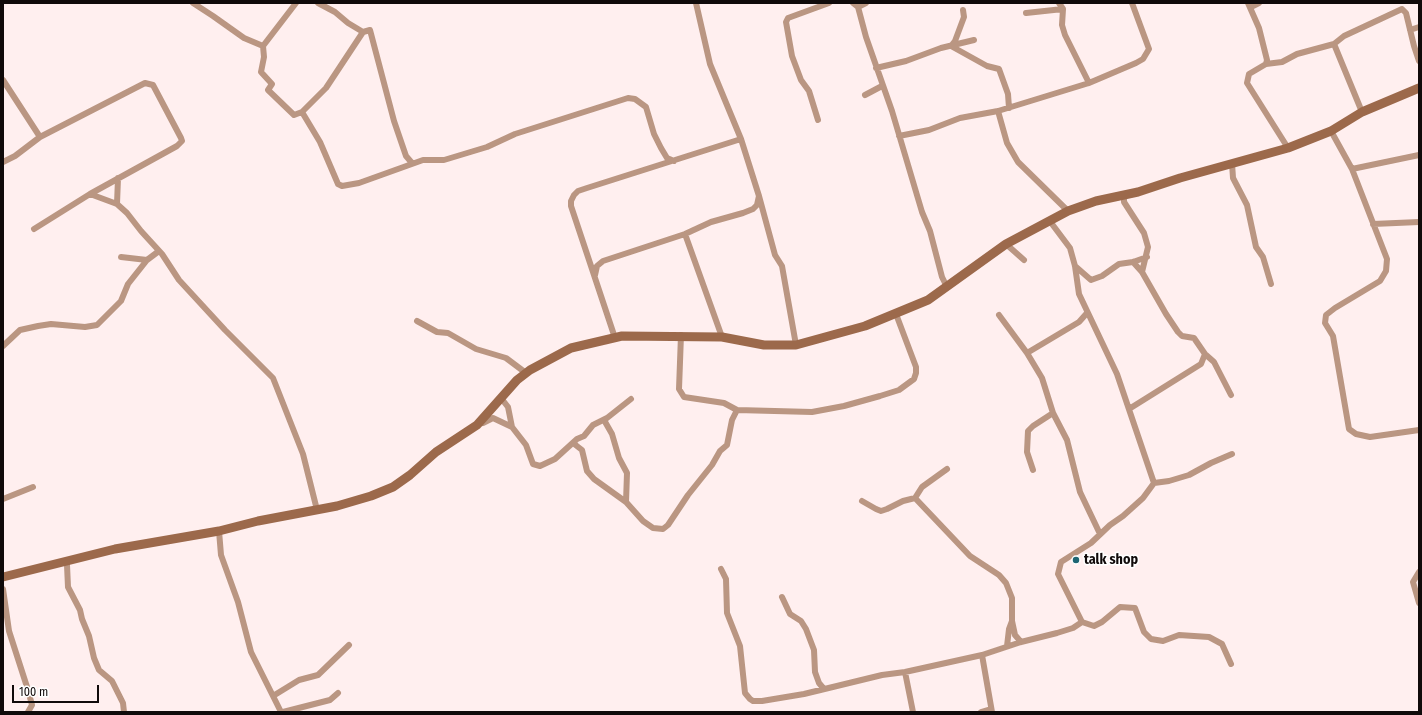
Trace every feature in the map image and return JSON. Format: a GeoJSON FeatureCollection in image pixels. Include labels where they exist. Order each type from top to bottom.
{"type":"FeatureCollection","features":[{"type":"Feature","properties":{"kind":"street"},"geometry":{"type":"LineString","coordinates":[[193,3],[244,38],[263,46]]}},
{"type":"Feature","properties":{"kind":"street"},"geometry":{"type":"LineString","coordinates":[[296,3],[263,46],[264,57],[261,72],[272,84],[268,90],[294,116],[302,112],[326,88],[363,32],[370,30],[394,121],[406,156],[412,163]]}},
{"type":"Feature","properties":{"kind":"street"},"geometry":{"type":"LineString","coordinates":[[318,3],[335,12],[363,32]]}},
{"type":"Feature","properties":{"kind":"street"},"geometry":{"type":"LineString","coordinates":[[696,3],[710,64],[741,139],[759,196],[775,255],[782,266],[783,280],[796,345]]}},
{"type":"Feature","properties":{"kind":"street"},"geometry":{"type":"LineString","coordinates":[[818,120],[808,91],[801,80],[792,56],[786,22],[788,18],[829,3]]}},
{"type":"Feature","properties":{"kind":"street"},"geometry":{"type":"LineString","coordinates":[[866,3],[855,5],[899,136],[922,212],[930,231],[942,277],[947,287]]}},
{"type":"Feature","properties":{"kind":"street"},"geometry":{"type":"LineString","coordinates":[[1059,3],[1063,9],[1062,25],[1065,35],[1089,83]]}},
{"type":"Feature","properties":{"kind":"street"},"geometry":{"type":"LineString","coordinates":[[899,136],[930,130],[960,118],[998,112],[1089,83],[1136,64],[1147,54],[1149,49],[1148,42],[1132,3]]}},
{"type":"Feature","properties":{"kind":"street"},"geometry":{"type":"LineString","coordinates":[[1259,3],[1249,5],[1266,53],[1266,64]]}},
{"type":"Feature","properties":{"kind":"street"},"geometry":{"type":"LineString","coordinates":[[1026,13],[1063,9]]}},
{"type":"Feature","properties":{"kind":"street"},"geometry":{"type":"LineString","coordinates":[[951,46],[964,17],[963,10]]}},
{"type":"Feature","properties":{"kind":"street"},"geometry":{"type":"LineString","coordinates":[[1288,148],[1247,83],[1249,74],[1266,64],[1282,62],[1296,54],[1334,44],[1344,36],[1402,10],[1406,11],[1419,61]]}},
{"type":"Feature","properties":{"kind":"street"},"geometry":{"type":"LineString","coordinates":[[1410,30],[1419,27]]}},
{"type":"Feature","properties":{"kind":"street"},"geometry":{"type":"LineString","coordinates":[[876,68],[906,61],[922,54],[974,40]]}},
{"type":"Feature","properties":{"kind":"street"},"geometry":{"type":"LineString","coordinates":[[1334,44],[1362,112]]}},
{"type":"Feature","properties":{"kind":"street"},"geometry":{"type":"LineString","coordinates":[[951,46],[987,66],[999,69],[1008,94],[1009,108]]}},
{"type":"Feature","properties":{"kind":"street"},"geometry":{"type":"LineString","coordinates":[[3,80],[40,137]]}},
{"type":"Feature","properties":{"kind":"street"},"geometry":{"type":"LineString","coordinates":[[3,162],[15,156],[40,137],[145,83],[150,83],[164,105],[182,141],[177,146],[90,194],[34,229]]}},
{"type":"Feature","properties":{"kind":"street"},"geometry":{"type":"LineString","coordinates":[[865,95],[882,86]]}},
{"type":"Feature","properties":{"kind":"street"},"geometry":{"type":"LineString","coordinates":[[469,430],[486,416],[517,380],[526,373],[571,348],[622,336],[722,337],[764,345],[796,345],[865,326],[928,300],[1006,244],[1068,211],[1096,201],[1288,148],[1331,131],[1362,112],[1419,88]]}},
{"type":"Feature","properties":{"kind":"street"},"geometry":{"type":"LineString","coordinates":[[302,112],[320,142],[340,186],[359,183],[423,160],[444,160],[487,147],[515,134],[628,98],[636,99],[646,106],[654,134],[661,148],[667,158],[674,160]]}},
{"type":"Feature","properties":{"kind":"street"},"geometry":{"type":"LineString","coordinates":[[998,112],[1007,143],[1018,162],[1068,211]]}},
{"type":"Feature","properties":{"kind":"street"},"geometry":{"type":"LineString","coordinates":[[1331,131],[1352,169],[1387,259],[1386,271],[1380,280],[1326,315],[1325,323],[1333,336],[1349,429],[1356,434],[1370,437],[1419,430]]}},
{"type":"Feature","properties":{"kind":"street"},"geometry":{"type":"LineString","coordinates":[[615,338],[571,206],[571,201],[574,195],[587,188],[741,139]]}},
{"type":"Feature","properties":{"kind":"street"},"geometry":{"type":"LineString","coordinates":[[728,143],[737,145],[744,152]]}},
{"type":"Feature","properties":{"kind":"street"},"geometry":{"type":"LineString","coordinates":[[1352,169],[1419,155]]}},
{"type":"Feature","properties":{"kind":"street"},"geometry":{"type":"LineString","coordinates":[[1232,164],[1233,178],[1247,205],[1256,247],[1263,257],[1271,284]]}},
{"type":"Feature","properties":{"kind":"street"},"geometry":{"type":"LineString","coordinates":[[117,204],[118,178]]}},
{"type":"Feature","properties":{"kind":"street"},"geometry":{"type":"LineString","coordinates":[[90,194],[117,204],[127,213],[159,251],[179,280],[225,330],[273,378],[303,454],[317,510]]}},
{"type":"Feature","properties":{"kind":"street"},"geometry":{"type":"LineString","coordinates":[[1124,194],[1124,202],[1144,233],[1148,247],[1147,257],[1142,272]]}},
{"type":"Feature","properties":{"kind":"street"},"geometry":{"type":"LineString","coordinates":[[588,258],[600,262],[685,234],[711,222],[753,209],[757,205],[759,196]]}},
{"type":"Feature","properties":{"kind":"street"},"geometry":{"type":"LineString","coordinates":[[1049,220],[1070,248],[1075,266],[1078,289],[1087,313],[1102,341],[1129,409],[1154,483]]}},
{"type":"Feature","properties":{"kind":"street"},"geometry":{"type":"LineString","coordinates":[[1373,224],[1419,222]]}},
{"type":"Feature","properties":{"kind":"street"},"geometry":{"type":"LineString","coordinates":[[685,234],[722,337]]}},
{"type":"Feature","properties":{"kind":"street"},"geometry":{"type":"LineString","coordinates":[[1006,244],[1024,260]]}},
{"type":"Feature","properties":{"kind":"street"},"geometry":{"type":"LineString","coordinates":[[3,346],[20,330],[51,324],[85,327],[97,325],[121,301],[126,289],[147,260],[159,251]]}},
{"type":"Feature","properties":{"kind":"street"},"geometry":{"type":"LineString","coordinates":[[121,257],[147,260]]}},
{"type":"Feature","properties":{"kind":"street"},"geometry":{"type":"LineString","coordinates":[[1075,266],[1091,280],[1102,276],[1119,264],[1133,262],[1147,257]]}},
{"type":"Feature","properties":{"kind":"street"},"geometry":{"type":"LineString","coordinates":[[595,276],[596,268],[600,262]]}},
{"type":"Feature","properties":{"kind":"street"},"geometry":{"type":"LineString","coordinates":[[1133,262],[1142,272],[1178,332],[1182,336],[1194,338],[1205,354],[1214,362],[1231,395]]}},
{"type":"Feature","properties":{"kind":"street"},"geometry":{"type":"LineString","coordinates":[[1027,353],[1079,322],[1087,313]]}},
{"type":"Feature","properties":{"kind":"street"},"geometry":{"type":"LineString","coordinates":[[681,336],[680,394],[690,398],[724,403],[737,410],[812,412],[844,406],[880,396],[908,384],[916,373],[916,367],[896,314]]}},
{"type":"Feature","properties":{"kind":"street"},"geometry":{"type":"LineString","coordinates":[[999,315],[1027,353],[1042,378],[1053,413],[1067,440],[1080,492],[1100,534]]}},
{"type":"Feature","properties":{"kind":"street"},"geometry":{"type":"LineString","coordinates":[[417,321],[437,332],[448,333],[476,349],[506,358],[526,373]]}},
{"type":"Feature","properties":{"kind":"street"},"geometry":{"type":"LineString","coordinates":[[794,331],[808,341]]}},
{"type":"Feature","properties":{"kind":"street"},"geometry":{"type":"LineString","coordinates":[[1129,409],[1201,364],[1205,354]]}},
{"type":"Feature","properties":{"kind":"street"},"geometry":{"type":"LineString","coordinates":[[501,398],[508,407],[512,427]]}},
{"type":"Feature","properties":{"kind":"street"},"geometry":{"type":"LineString","coordinates":[[3,577],[65,561],[142,544],[219,531],[258,521],[355,502],[393,487],[410,475],[436,452],[469,430],[489,419],[502,421],[512,427],[526,445],[531,461],[536,466],[545,464],[555,459],[573,443],[584,436],[593,425],[604,420],[631,399]]}},
{"type":"Feature","properties":{"kind":"street"},"geometry":{"type":"LineString","coordinates":[[664,536],[668,525],[688,495],[720,451],[727,445],[732,420],[737,410]]}},
{"type":"Feature","properties":{"kind":"street"},"geometry":{"type":"LineString","coordinates":[[1033,470],[1026,452],[1028,431],[1032,426],[1053,413]]}},
{"type":"Feature","properties":{"kind":"street"},"geometry":{"type":"LineString","coordinates":[[604,420],[612,434],[619,458],[627,473],[626,502]]}},
{"type":"Feature","properties":{"kind":"street"},"geometry":{"type":"LineString","coordinates":[[573,443],[582,450],[585,466],[590,474],[603,486],[626,502],[643,522],[649,526],[659,529],[668,525]]}},
{"type":"Feature","properties":{"kind":"street"},"geometry":{"type":"LineString","coordinates":[[1230,664],[1222,644],[1209,637],[1179,634],[1163,641],[1151,639],[1144,632],[1135,608],[1120,606],[1102,622],[1094,626],[1082,622],[1058,574],[1059,566],[1066,558],[1091,543],[1138,503],[1154,483],[1169,481],[1190,475],[1232,454]]}},
{"type":"Feature","properties":{"kind":"street"},"geometry":{"type":"LineString","coordinates":[[862,501],[872,508],[881,511],[915,498],[922,487],[947,469]]}},
{"type":"Feature","properties":{"kind":"street"},"geometry":{"type":"LineString","coordinates":[[3,499],[33,487]]}},
{"type":"Feature","properties":{"kind":"street"},"geometry":{"type":"LineString","coordinates":[[915,498],[970,556],[999,575],[1006,583],[1014,604],[1007,646]]}},
{"type":"Feature","properties":{"kind":"street"},"geometry":{"type":"LineString","coordinates":[[219,531],[221,556],[238,602],[251,652],[260,674],[282,712],[330,700],[338,693]]}},
{"type":"Feature","properties":{"kind":"street"},"geometry":{"type":"LineString","coordinates":[[65,561],[67,565],[68,587],[80,610],[89,636],[94,658],[99,670],[112,681],[123,703],[124,712]]}},
{"type":"Feature","properties":{"kind":"street"},"geometry":{"type":"LineString","coordinates":[[721,569],[726,579],[727,613],[740,646],[745,689],[750,699],[762,701],[824,689],[882,674],[905,672],[982,655],[1007,646],[1074,628],[1082,622]]}},
{"type":"Feature","properties":{"kind":"street"},"geometry":{"type":"LineString","coordinates":[[1419,572],[1413,582],[1419,604]]}},
{"type":"Feature","properties":{"kind":"street"},"geometry":{"type":"LineString","coordinates":[[3,589],[9,631],[32,706],[28,712]]}},
{"type":"Feature","properties":{"kind":"street"},"geometry":{"type":"LineString","coordinates":[[782,597],[790,614],[801,621],[806,629],[814,650],[815,672],[819,683],[824,689]]}},
{"type":"Feature","properties":{"kind":"street"},"geometry":{"type":"LineString","coordinates":[[1012,621],[1016,635],[1021,642]]}},
{"type":"Feature","properties":{"kind":"street"},"geometry":{"type":"LineString","coordinates":[[273,696],[298,680],[318,675],[349,645]]}},
{"type":"Feature","properties":{"kind":"street"},"geometry":{"type":"LineString","coordinates":[[981,712],[991,710],[982,655]]}},
{"type":"Feature","properties":{"kind":"street"},"geometry":{"type":"LineString","coordinates":[[905,672],[913,712]]}},
{"type":"Feature","properties":{"kind":"place","name":"talk shop"},"geometry":{"type":"Point","coordinates":[1076,560]}}]}
